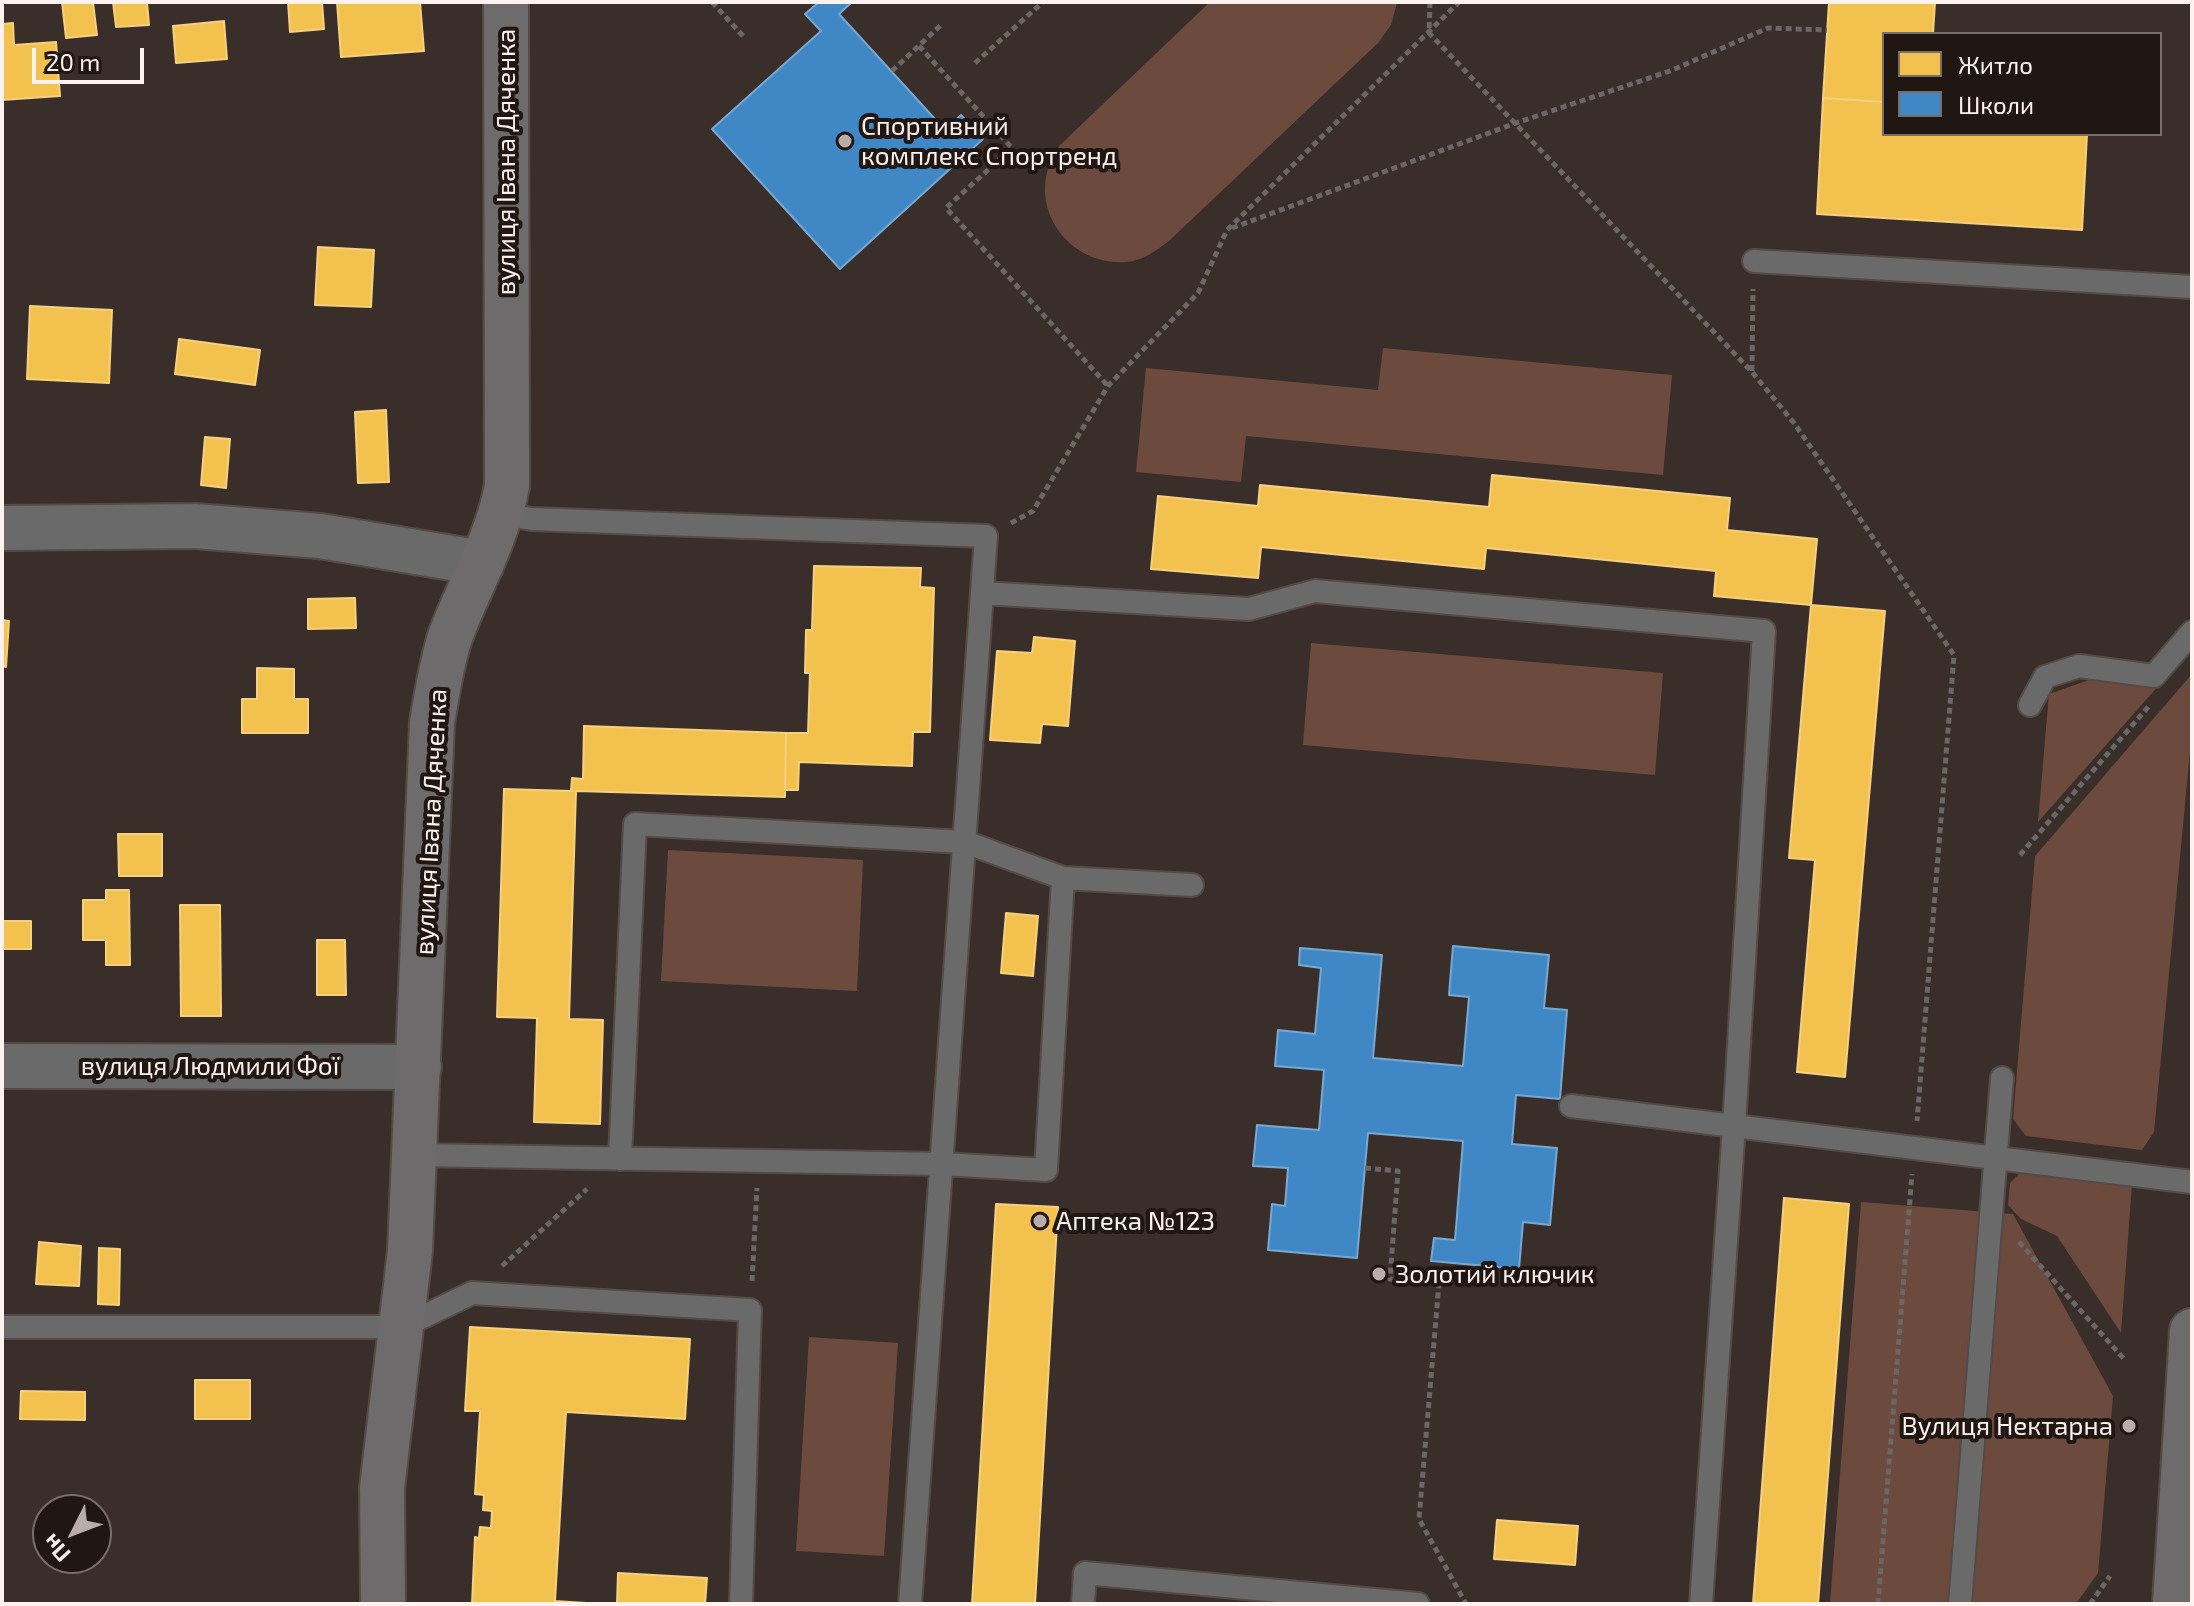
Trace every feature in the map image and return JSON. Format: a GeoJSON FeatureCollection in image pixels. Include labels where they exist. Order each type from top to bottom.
{"type":"FeatureCollection","features":[{"type":"Feature","properties":{"kind":"street","name":"вулиця Івана Дяченка"},"geometry":{"type":"LineString","coordinates":[[383,1604],[382,1488],[410,1251],[432,723],[450,638],[502,514],[507,486],[506,2]]}},
{"type":"Feature","properties":{"kind":"street"},"geometry":{"type":"LineString","coordinates":[[2,528],[195,526],[320,536],[482,563]]}},
{"type":"Feature","properties":{"kind":"street","name":"вулиця Людмили Фої"},"geometry":{"type":"LineString","coordinates":[[2,1066],[419,1067]]}},
{"type":"Feature","properties":{"kind":"street"},"geometry":{"type":"LineString","coordinates":[[2175,1604],[2192,1331]]}},
{"type":"Feature","properties":{"kind":"lane"},"geometry":{"type":"LineString","coordinates":[[1754,261],[2192,287]]}},
{"type":"Feature","properties":{"kind":"lane"},"geometry":{"type":"LineString","coordinates":[[502,514],[532,519],[986,536],[910,1604]]}},
{"type":"Feature","properties":{"kind":"lane"},"geometry":{"type":"LineString","coordinates":[[983,593],[1249,609],[1315,591],[1764,631],[1701,1604]]}},
{"type":"Feature","properties":{"kind":"lane"},"geometry":{"type":"LineString","coordinates":[[2030,705],[2045,677],[2079,666],[2154,676],[2192,632]]}},
{"type":"Feature","properties":{"kind":"lane"},"geometry":{"type":"LineString","coordinates":[[620,1159],[635,824],[965,842],[1063,878],[1192,885]]}},
{"type":"Feature","properties":{"kind":"lane"},"geometry":{"type":"LineString","coordinates":[[415,1155],[942,1164],[1046,1170],[1063,878]]}},
{"type":"Feature","properties":{"kind":"lane"},"geometry":{"type":"LineString","coordinates":[[1960,1604],[2002,1078]]}},
{"type":"Feature","properties":{"kind":"lane"},"geometry":{"type":"LineString","coordinates":[[1571,1106],[2192,1182]]}},
{"type":"Feature","properties":{"kind":"lane"},"geometry":{"type":"LineString","coordinates":[[2,1327],[402,1327],[472,1293],[750,1310],[741,1604]]}},
{"type":"Feature","properties":{"kind":"lane"},"geometry":{"type":"LineString","coordinates":[[1083,1604],[1085,1573],[1418,1604]]}},
{"type":"Feature","properties":{"kind":"path"},"geometry":{"type":"LineString","coordinates":[[712,2],[743,36]]}},
{"type":"Feature","properties":{"kind":"path"},"geometry":{"type":"LineString","coordinates":[[975,63],[1043,2]]}},
{"type":"Feature","properties":{"kind":"path"},"geometry":{"type":"LineString","coordinates":[[1430,2],[1429,33],[1752,372],[1794,423],[1954,655]]}},
{"type":"Feature","properties":{"kind":"path"},"geometry":{"type":"LineString","coordinates":[[986,536],[1033,511],[1108,386],[1198,293],[1227,230],[1459,2]]}},
{"type":"Feature","properties":{"kind":"path"},"geometry":{"type":"LineString","coordinates":[[892,71],[941,25]]}},
{"type":"Feature","properties":{"kind":"path"},"geometry":{"type":"LineString","coordinates":[[1227,230],[1516,123],[1670,71],[1768,28],[1827,30]]}},
{"type":"Feature","properties":{"kind":"path"},"geometry":{"type":"LineString","coordinates":[[919,46],[1012,148],[946,208],[1108,386]]}},
{"type":"Feature","properties":{"kind":"path"},"geometry":{"type":"LineString","coordinates":[[1752,372],[1754,261]]}},
{"type":"Feature","properties":{"kind":"path"},"geometry":{"type":"LineString","coordinates":[[2020,855],[2152,704]]}},
{"type":"Feature","properties":{"kind":"path"},"geometry":{"type":"LineString","coordinates":[[472,1293],[620,1159]]}},
{"type":"Feature","properties":{"kind":"path"},"geometry":{"type":"LineString","coordinates":[[750,1310],[758,1160]]}},
{"type":"Feature","properties":{"kind":"path"},"geometry":{"type":"LineString","coordinates":[[1365,1168],[1398,1171],[1390,1279],[1439,1283],[1419,1519],[1466,1604]]}},
{"type":"Feature","properties":{"kind":"path"},"geometry":{"type":"LineString","coordinates":[[1991,1210],[2125,1360]]}},
{"type":"Feature","properties":{"kind":"path"},"geometry":{"type":"LineString","coordinates":[[2090,1604],[2110,1576]]}},
{"type":"Feature","properties":{"kind":"shaded area"},"geometry":{"type":"Polygon","coordinates":[[[1210,2],[1397,3],[1391,25],[1378,43],[1170,240],[1138,260],[1126,262],[1108,261],[1075,248],[1053,221],[1047,205],[1045,188],[1051,160],[1059,146],[1210,2]]]}},
{"type":"Feature","properties":{"kind":"shaded area"},"geometry":{"type":"Polygon","coordinates":[[[1383,348],[1672,375],[1663,475],[1246,436],[1241,482],[1136,472],[1146,368],[1378,390],[1383,348]]]}},
{"type":"Feature","properties":{"kind":"shaded area"},"geometry":{"type":"Polygon","coordinates":[[[1311,643],[1663,673],[1655,775],[1303,745],[1311,643]]]}},
{"type":"Feature","properties":{"kind":"shaded area"},"geometry":{"type":"Polygon","coordinates":[[[2192,674],[2192,730],[2154,1132],[2142,1150],[2026,1136],[2013,1119],[2035,856],[2192,674]]]}},
{"type":"Feature","properties":{"kind":"shaded area"},"geometry":{"type":"Polygon","coordinates":[[[2089,680],[2160,684],[2038,822],[2049,694],[2089,680]]]}},
{"type":"Feature","properties":{"kind":"shaded area"},"geometry":{"type":"Polygon","coordinates":[[[668,850],[863,860],[857,991],[661,981],[668,850]]]}},
{"type":"Feature","properties":{"kind":"shaded area"},"geometry":{"type":"Polygon","coordinates":[[[2024,1169],[2132,1184],[2121,1333],[2057,1236],[2021,1219],[2008,1205],[2010,1183],[2024,1169]]]}},
{"type":"Feature","properties":{"kind":"shaded area"},"geometry":{"type":"Polygon","coordinates":[[[1861,1202],[2013,1214],[2113,1396],[2098,1573],[2076,1604],[1830,1604],[1861,1202]]]}},
{"type":"Feature","properties":{"kind":"shaded area"},"geometry":{"type":"Polygon","coordinates":[[[809,1337],[898,1343],[884,1556],[796,1551],[809,1337]]]}},
{"type":"Feature","properties":{"kind":"building: Житло"},"geometry":{"type":"Polygon","coordinates":[[[62,2],[93,2],[97,35],[66,38],[62,2]]]}},
{"type":"Feature","properties":{"kind":"building: Житло"},"geometry":{"type":"Polygon","coordinates":[[[113,2],[147,2],[149,25],[116,27],[113,2]]]}},
{"type":"Feature","properties":{"kind":"building: Житло"},"geometry":{"type":"Polygon","coordinates":[[[288,2],[322,2],[324,29],[290,32],[288,2]]]}},
{"type":"Feature","properties":{"kind":"building: Житло"},"geometry":{"type":"Polygon","coordinates":[[[337,2],[420,2],[424,51],[341,57],[337,2]]]}},
{"type":"Feature","properties":{"kind":"building: Житло"},"geometry":{"type":"Polygon","coordinates":[[[1829,2],[1935,2],[1933,32],[1882,32],[1882,102],[1823,98],[1829,2]]]}},
{"type":"Feature","properties":{"kind":"building: Житло"},"geometry":{"type":"Polygon","coordinates":[[[224,21],[227,59],[176,63],[173,26],[224,21]]]}},
{"type":"Feature","properties":{"kind":"building: Житло"},"geometry":{"type":"Polygon","coordinates":[[[13,23],[14,45],[56,42],[60,96],[2,100],[2,24],[13,23]]]}},
{"type":"Feature","properties":{"kind":"building: Житло"},"geometry":{"type":"Polygon","coordinates":[[[1823,98],[1882,102],[1882,136],[2087,136],[2082,230],[1817,214],[1823,98]]]}},
{"type":"Feature","properties":{"kind":"building: Житло"},"geometry":{"type":"Polygon","coordinates":[[[318,247],[374,250],[371,307],[315,305],[318,247]]]}},
{"type":"Feature","properties":{"kind":"building: Житло"},"geometry":{"type":"Polygon","coordinates":[[[30,306],[112,310],[109,383],[27,379],[30,306]]]}},
{"type":"Feature","properties":{"kind":"building: Житло"},"geometry":{"type":"Polygon","coordinates":[[[179,339],[260,350],[255,385],[175,374],[179,339]]]}},
{"type":"Feature","properties":{"kind":"building: Житло"},"geometry":{"type":"Polygon","coordinates":[[[386,410],[389,482],[358,483],[355,412],[386,410]]]}},
{"type":"Feature","properties":{"kind":"building: Житло"},"geometry":{"type":"Polygon","coordinates":[[[205,437],[230,439],[226,488],[201,485],[205,437]]]}},
{"type":"Feature","properties":{"kind":"building: Житло"},"geometry":{"type":"Polygon","coordinates":[[[1492,475],[1730,498],[1727,530],[1817,539],[1811,605],[1714,596],[1716,571],[1486,548],[1484,569],[1261,547],[1258,578],[1151,569],[1158,496],[1258,506],[1260,485],[1489,507],[1492,475]]]}},
{"type":"Feature","properties":{"kind":"building: Житло"},"geometry":{"type":"Polygon","coordinates":[[[814,566],[921,568],[920,587],[934,588],[930,732],[913,732],[912,766],[799,762],[798,790],[785,790],[786,733],[808,733],[810,673],[805,673],[806,630],[812,630],[814,566]]]}},
{"type":"Feature","properties":{"kind":"building: Житло"},"geometry":{"type":"Polygon","coordinates":[[[355,598],[356,628],[308,629],[308,599],[355,598]]]}},
{"type":"Feature","properties":{"kind":"building: Житло"},"geometry":{"type":"Polygon","coordinates":[[[1811,605],[1885,611],[1845,1077],[1797,1072],[1815,860],[1789,858],[1811,605]]]}},
{"type":"Feature","properties":{"kind":"building: Житло"},"geometry":{"type":"Polygon","coordinates":[[[2,620],[9,621],[6,667],[2,666],[2,620]]]}},
{"type":"Feature","properties":{"kind":"building: Житло"},"geometry":{"type":"Polygon","coordinates":[[[1034,637],[1075,641],[1068,726],[1042,724],[1040,743],[990,740],[997,651],[1032,653],[1034,637]]]}},
{"type":"Feature","properties":{"kind":"building: Житло"},"geometry":{"type":"Polygon","coordinates":[[[257,668],[294,669],[294,699],[308,699],[308,733],[242,733],[242,699],[257,699],[257,668]]]}},
{"type":"Feature","properties":{"kind":"building: Житло"},"geometry":{"type":"Polygon","coordinates":[[[584,726],[786,733],[785,797],[576,791],[569,1019],[603,1020],[600,1124],[534,1122],[537,1018],[497,1017],[504,789],[571,791],[572,778],[583,779],[584,726]]]}},
{"type":"Feature","properties":{"kind":"building: Житло"},"geometry":{"type":"Polygon","coordinates":[[[118,834],[162,834],[162,876],[119,876],[118,834]]]}},
{"type":"Feature","properties":{"kind":"building: Житло"},"geometry":{"type":"Polygon","coordinates":[[[106,890],[129,890],[130,965],[106,965],[106,940],[83,940],[83,900],[106,900],[106,890]]]}},
{"type":"Feature","properties":{"kind":"building: Житло"},"geometry":{"type":"Polygon","coordinates":[[[180,905],[220,905],[221,1016],[181,1016],[180,905]]]}},
{"type":"Feature","properties":{"kind":"building: Житло"},"geometry":{"type":"Polygon","coordinates":[[[1006,913],[1038,916],[1033,976],[1001,973],[1006,913]]]}},
{"type":"Feature","properties":{"kind":"building: Житло"},"geometry":{"type":"Polygon","coordinates":[[[2,921],[31,921],[31,949],[2,949],[2,921]]]}},
{"type":"Feature","properties":{"kind":"building: Житло"},"geometry":{"type":"Polygon","coordinates":[[[317,940],[345,940],[346,995],[317,995],[317,940]]]}},
{"type":"Feature","properties":{"kind":"building: Житло"},"geometry":{"type":"Polygon","coordinates":[[[1784,1198],[1849,1204],[1818,1604],[1753,1604],[1784,1198]]]}},
{"type":"Feature","properties":{"kind":"building: Житло"},"geometry":{"type":"Polygon","coordinates":[[[996,1204],[1058,1207],[1035,1604],[972,1604],[996,1204]]]}},
{"type":"Feature","properties":{"kind":"building: Житло"},"geometry":{"type":"Polygon","coordinates":[[[39,1242],[81,1246],[79,1286],[36,1284],[39,1242]]]}},
{"type":"Feature","properties":{"kind":"building: Житло"},"geometry":{"type":"Polygon","coordinates":[[[99,1248],[120,1249],[119,1305],[98,1304],[99,1248]]]}},
{"type":"Feature","properties":{"kind":"building: Житло"},"geometry":{"type":"Polygon","coordinates":[[[470,1327],[690,1339],[685,1419],[566,1412],[555,1601],[602,1604],[472,1604],[475,1537],[479,1538],[480,1527],[491,1528],[492,1511],[483,1510],[484,1495],[475,1494],[480,1411],[465,1411],[470,1327]]]}},
{"type":"Feature","properties":{"kind":"building: Житло"},"geometry":{"type":"Polygon","coordinates":[[[195,1380],[250,1380],[250,1419],[195,1419],[195,1380]]]}},
{"type":"Feature","properties":{"kind":"building: Житло"},"geometry":{"type":"Polygon","coordinates":[[[21,1391],[85,1392],[85,1420],[20,1419],[21,1391]]]}},
{"type":"Feature","properties":{"kind":"building: Житло"},"geometry":{"type":"Polygon","coordinates":[[[1497,1520],[1578,1526],[1575,1565],[1494,1559],[1497,1520]]]}},
{"type":"Feature","properties":{"kind":"building: Житло"},"geometry":{"type":"Polygon","coordinates":[[[618,1573],[707,1578],[705,1604],[617,1604],[618,1573]]]}},
{"type":"Feature","properties":{"kind":"building: Школи"},"geometry":{"type":"Polygon","coordinates":[[[819,2],[852,2],[839,14],[945,130],[961,115],[983,139],[840,269],[712,129],[821,31],[805,14],[819,2]]]}},
{"type":"Feature","properties":{"kind":"building: Школи"},"geometry":{"type":"Polygon","coordinates":[[[1453,946],[1549,955],[1544,1008],[1567,1010],[1560,1099],[1516,1095],[1512,1144],[1557,1148],[1550,1225],[1523,1222],[1519,1269],[1431,1261],[1434,1238],[1455,1240],[1463,1141],[1368,1133],[1357,1258],[1268,1250],[1272,1204],[1285,1206],[1288,1168],[1253,1166],[1257,1125],[1319,1130],[1324,1070],[1275,1066],[1278,1030],[1315,1034],[1321,968],[1299,965],[1300,948],[1382,955],[1373,1058],[1463,1066],[1469,997],[1449,995],[1453,946]]]}},
{"type":"Feature","properties":{"kind":"place","name":"Спортивний комплекс Спортренд"},"geometry":{"type":"Point","coordinates":[845,141]}},
{"type":"Feature","properties":{"kind":"place","name":"Аптека №123"},"geometry":{"type":"Point","coordinates":[1040,1221]}},
{"type":"Feature","properties":{"kind":"place","name":"Золотий ключик"},"geometry":{"type":"Point","coordinates":[1379,1274]}},
{"type":"Feature","properties":{"kind":"place","name":"Вулиця Нектарна"},"geometry":{"type":"Point","coordinates":[2129,1426]}}]}
